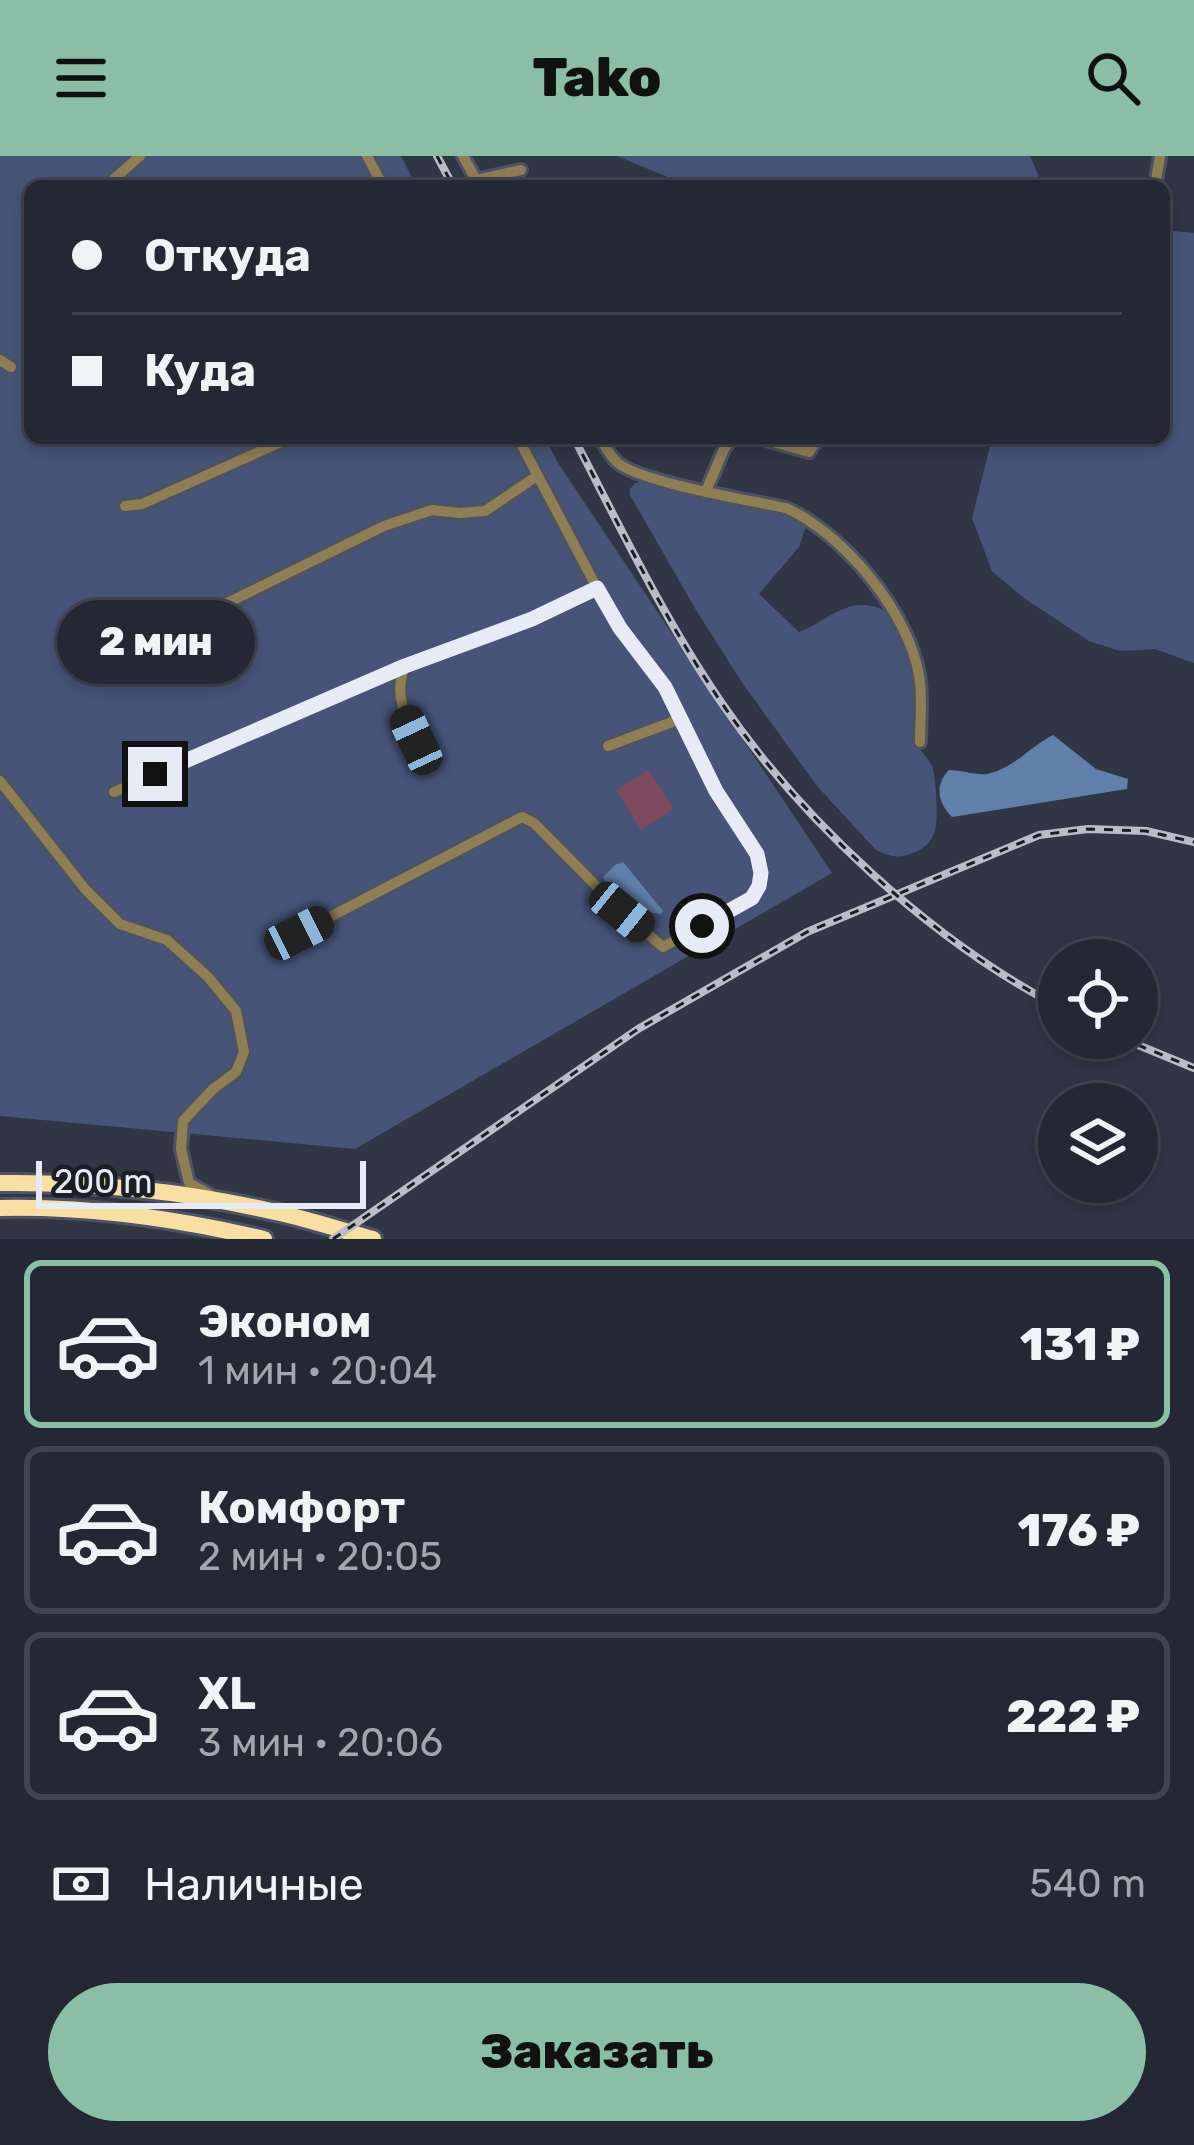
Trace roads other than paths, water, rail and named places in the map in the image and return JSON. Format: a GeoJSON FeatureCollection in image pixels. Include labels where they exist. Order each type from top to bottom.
{"type":"FeatureCollection","features":[{"type":"Feature","properties":{"kind":"highway"},"geometry":{"type":"LineString","coordinates":[[0,1183],[134,1190],[222,1202],[274,1211],[373,1239]]}},
{"type":"Feature","properties":{"kind":"highway"},"geometry":{"type":"LineString","coordinates":[[0,1208],[163,1219],[264,1239]]}},
{"type":"Feature","properties":{"kind":"street"},"geometry":{"type":"LineString","coordinates":[[112,180],[140,156]]}},
{"type":"Feature","properties":{"kind":"street"},"geometry":{"type":"LineString","coordinates":[[488,180],[521,170]]}},
{"type":"Feature","properties":{"kind":"street"},"geometry":{"type":"LineString","coordinates":[[125,506],[142,504],[277,444]]}},
{"type":"Feature","properties":{"kind":"street"},"geometry":{"type":"LineString","coordinates":[[299,933],[522,817],[534,823],[663,947],[752,898],[759,886],[757,854],[716,791],[665,687],[620,628],[521,444]]}},
{"type":"Feature","properties":{"kind":"street"},"geometry":{"type":"LineString","coordinates":[[604,444],[630,470],[798,513],[864,569],[885,596],[914,652],[920,742]]}},
{"type":"Feature","properties":{"kind":"street"},"geometry":{"type":"LineString","coordinates":[[706,491],[727,444]]}},
{"type":"Feature","properties":{"kind":"street"},"geometry":{"type":"LineString","coordinates":[[780,444],[809,452],[816,444]]}},
{"type":"Feature","properties":{"kind":"street"},"geometry":{"type":"LineString","coordinates":[[168,632],[384,526],[432,510],[485,511],[537,476]]}},
{"type":"Feature","properties":{"kind":"street"},"geometry":{"type":"LineString","coordinates":[[114,792],[597,588]]}},
{"type":"Feature","properties":{"kind":"street"},"geometry":{"type":"LineString","coordinates":[[405,666],[400,694],[403,714],[416,740]]}},
{"type":"Feature","properties":{"kind":"street"},"geometry":{"type":"LineString","coordinates":[[608,746],[680,719]]}},
{"type":"Feature","properties":{"kind":"street"},"geometry":{"type":"LineString","coordinates":[[0,782],[85,889],[120,924],[167,940],[208,977],[236,1011],[244,1052],[236,1072],[183,1121],[181,1149],[189,1183],[222,1202]]}},
{"type":"Feature","properties":{"kind":"railway"},"geometry":{"type":"LineString","coordinates":[[437,156],[450,180]]}},
{"type":"Feature","properties":{"kind":"railway"},"geometry":{"type":"LineString","coordinates":[[577,444],[680,638],[754,747],[872,874],[964,948],[1038,995]]}},
{"type":"Feature","properties":{"kind":"railway"},"geometry":{"type":"LineString","coordinates":[[333,1239],[638,1029],[807,932],[1039,835],[1088,829],[1146,831],[1194,842]]}},
{"type":"Feature","properties":{"kind":"railway"},"geometry":{"type":"LineString","coordinates":[[1158,1053],[1194,1068]]}}]}
